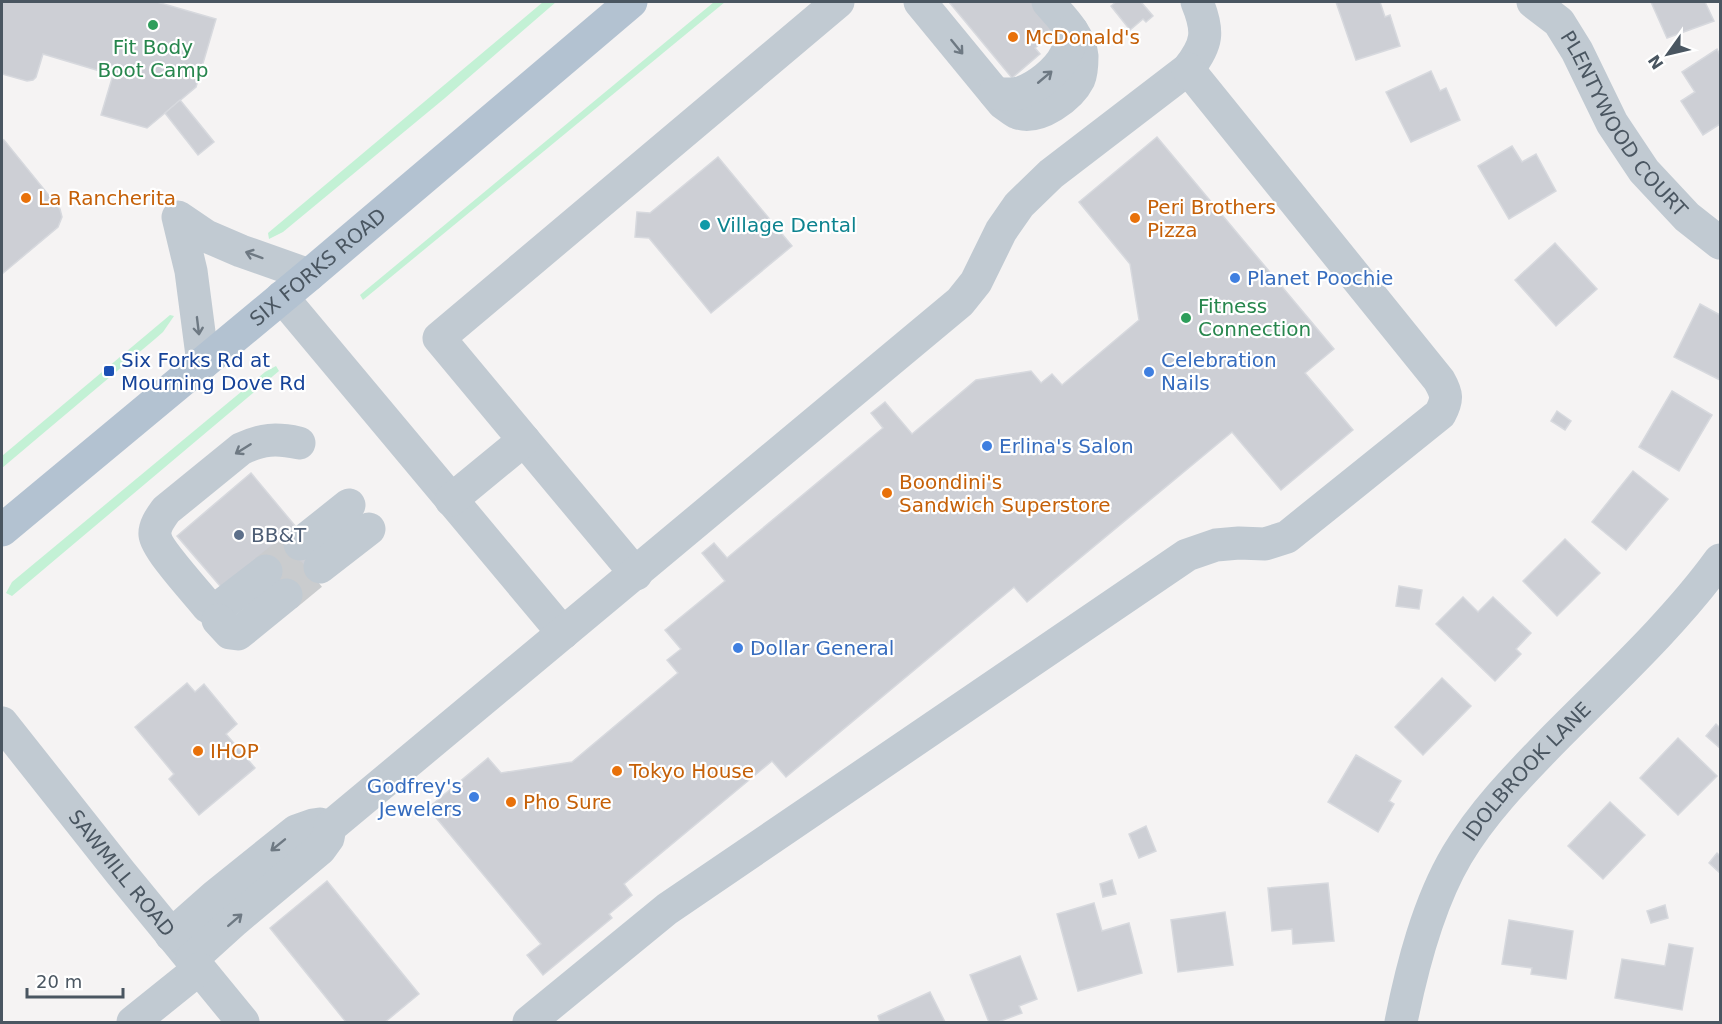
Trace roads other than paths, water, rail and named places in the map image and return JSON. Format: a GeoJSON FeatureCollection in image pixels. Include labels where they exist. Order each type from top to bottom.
{"type":"FeatureCollection","features":[{"type":"Feature","properties":{"kind":"main road","name":"SIX FORKS ROAD"},"geometry":{"type":"LineString","coordinates":[[2,530],[309,275],[631,2]]}},
{"type":"Feature","properties":{"kind":"street"},"geometry":{"type":"LineString","coordinates":[[636,574],[439,338],[838,2]]}},
{"type":"Feature","properties":{"kind":"street"},"geometry":{"type":"LineString","coordinates":[[920,2],[1003,103],[1018,113],[1037,114],[1055,104],[1080,77],[1082,55],[1079,44],[1072,31],[1048,2]]}},
{"type":"Feature","properties":{"kind":"street"},"geometry":{"type":"LineString","coordinates":[[133,1023],[195,964],[234,921],[320,849],[328,838],[330,827],[960,302],[975,282],[1001,231],[1019,205],[1051,174],[1188,69],[1197,58],[1204,45],[1206,33],[1202,12],[1197,2]]}},
{"type":"Feature","properties":{"kind":"street","name":"PLENTYWOOD COURT"},"geometry":{"type":"LineString","coordinates":[[1533,2],[1559,22],[1577,51],[1612,123],[1644,171],[1687,217],[1720,243]]}},
{"type":"Feature","properties":{"kind":"street"},"geometry":{"type":"LineString","coordinates":[[529,1023],[667,909],[1187,555],[1216,545],[1265,544],[1287,537],[1440,414],[1445,405],[1446,392],[1439,380],[1188,69]]}},
{"type":"Feature","properties":{"kind":"street"},"geometry":{"type":"LineString","coordinates":[[202,363],[191,271],[178,217],[206,236],[309,275]]}},
{"type":"Feature","properties":{"kind":"street"},"geometry":{"type":"LineString","coordinates":[[282,297],[563,633]]}},
{"type":"Feature","properties":{"kind":"street"},"geometry":{"type":"LineString","coordinates":[[276,583],[213,609],[213,613],[157,542],[155,535],[160,519],[166,510],[241,449],[254,442],[269,439],[298,443]]}},
{"type":"Feature","properties":{"kind":"street"},"geometry":{"type":"LineString","coordinates":[[451,500],[524,440]]}},
{"type":"Feature","properties":{"kind":"street"},"geometry":{"type":"LineString","coordinates":[[310,556],[359,517]]}},
{"type":"Feature","properties":{"kind":"street","name":"IDOLBROOK LANE"},"geometry":{"type":"LineString","coordinates":[[1401,1023],[1424,932],[1435,900],[1457,855],[1509,785],[1678,612],[1720,560]]}},
{"type":"Feature","properties":{"kind":"street","name":"SAWMILL ROAD"},"geometry":{"type":"LineString","coordinates":[[2,723],[243,1023]]}},
{"type":"Feature","properties":{"kind":"street"},"geometry":{"type":"LineString","coordinates":[[171,935],[215,896],[296,831],[320,824],[330,827]]}},
{"type":"Feature","properties":{"kind":"tunnel"},"geometry":{"type":"LineString","coordinates":[[266,571],[300,544]]}},
{"type":"Feature","properties":{"kind":"tunnel"},"geometry":{"type":"LineString","coordinates":[[286,595],[320,567]]}},
{"type":"Feature","properties":{"kind":"place","name":"Fit Body Boot Camp"},"geometry":{"type":"Point","coordinates":[153,25]}},
{"type":"Feature","properties":{"kind":"place","name":"McDonald's"},"geometry":{"type":"Point","coordinates":[1013,37]}},
{"type":"Feature","properties":{"kind":"place","name":"La Rancherita"},"geometry":{"type":"Point","coordinates":[26,198]}},
{"type":"Feature","properties":{"kind":"place","name":"Peri Brothers Pizza"},"geometry":{"type":"Point","coordinates":[1135,218]}},
{"type":"Feature","properties":{"kind":"place","name":"Village Dental"},"geometry":{"type":"Point","coordinates":[705,225]}},
{"type":"Feature","properties":{"kind":"place","name":"Planet Poochie"},"geometry":{"type":"Point","coordinates":[1235,278]}},
{"type":"Feature","properties":{"kind":"place","name":"Fitness Connection"},"geometry":{"type":"Point","coordinates":[1186,318]}},
{"type":"Feature","properties":{"kind":"place","name":"Six Forks Rd at Mourning Dove Rd"},"geometry":{"type":"Point","coordinates":[109,371]}},
{"type":"Feature","properties":{"kind":"place","name":"Celebration Nails"},"geometry":{"type":"Point","coordinates":[1149,372]}},
{"type":"Feature","properties":{"kind":"place","name":"Erlina's Salon"},"geometry":{"type":"Point","coordinates":[987,446]}},
{"type":"Feature","properties":{"kind":"place","name":"Boondini's Sandwich Superstore"},"geometry":{"type":"Point","coordinates":[887,493]}},
{"type":"Feature","properties":{"kind":"place","name":"BB&T"},"geometry":{"type":"Point","coordinates":[239,535]}},
{"type":"Feature","properties":{"kind":"place","name":"Dollar General"},"geometry":{"type":"Point","coordinates":[738,648]}},
{"type":"Feature","properties":{"kind":"place","name":"IHOP"},"geometry":{"type":"Point","coordinates":[198,751]}},
{"type":"Feature","properties":{"kind":"place","name":"Tokyo House"},"geometry":{"type":"Point","coordinates":[617,771]}},
{"type":"Feature","properties":{"kind":"place","name":"Godfrey's Jewelers"},"geometry":{"type":"Point","coordinates":[474,797]}},
{"type":"Feature","properties":{"kind":"place","name":"Pho Sure"},"geometry":{"type":"Point","coordinates":[511,802]}}]}
